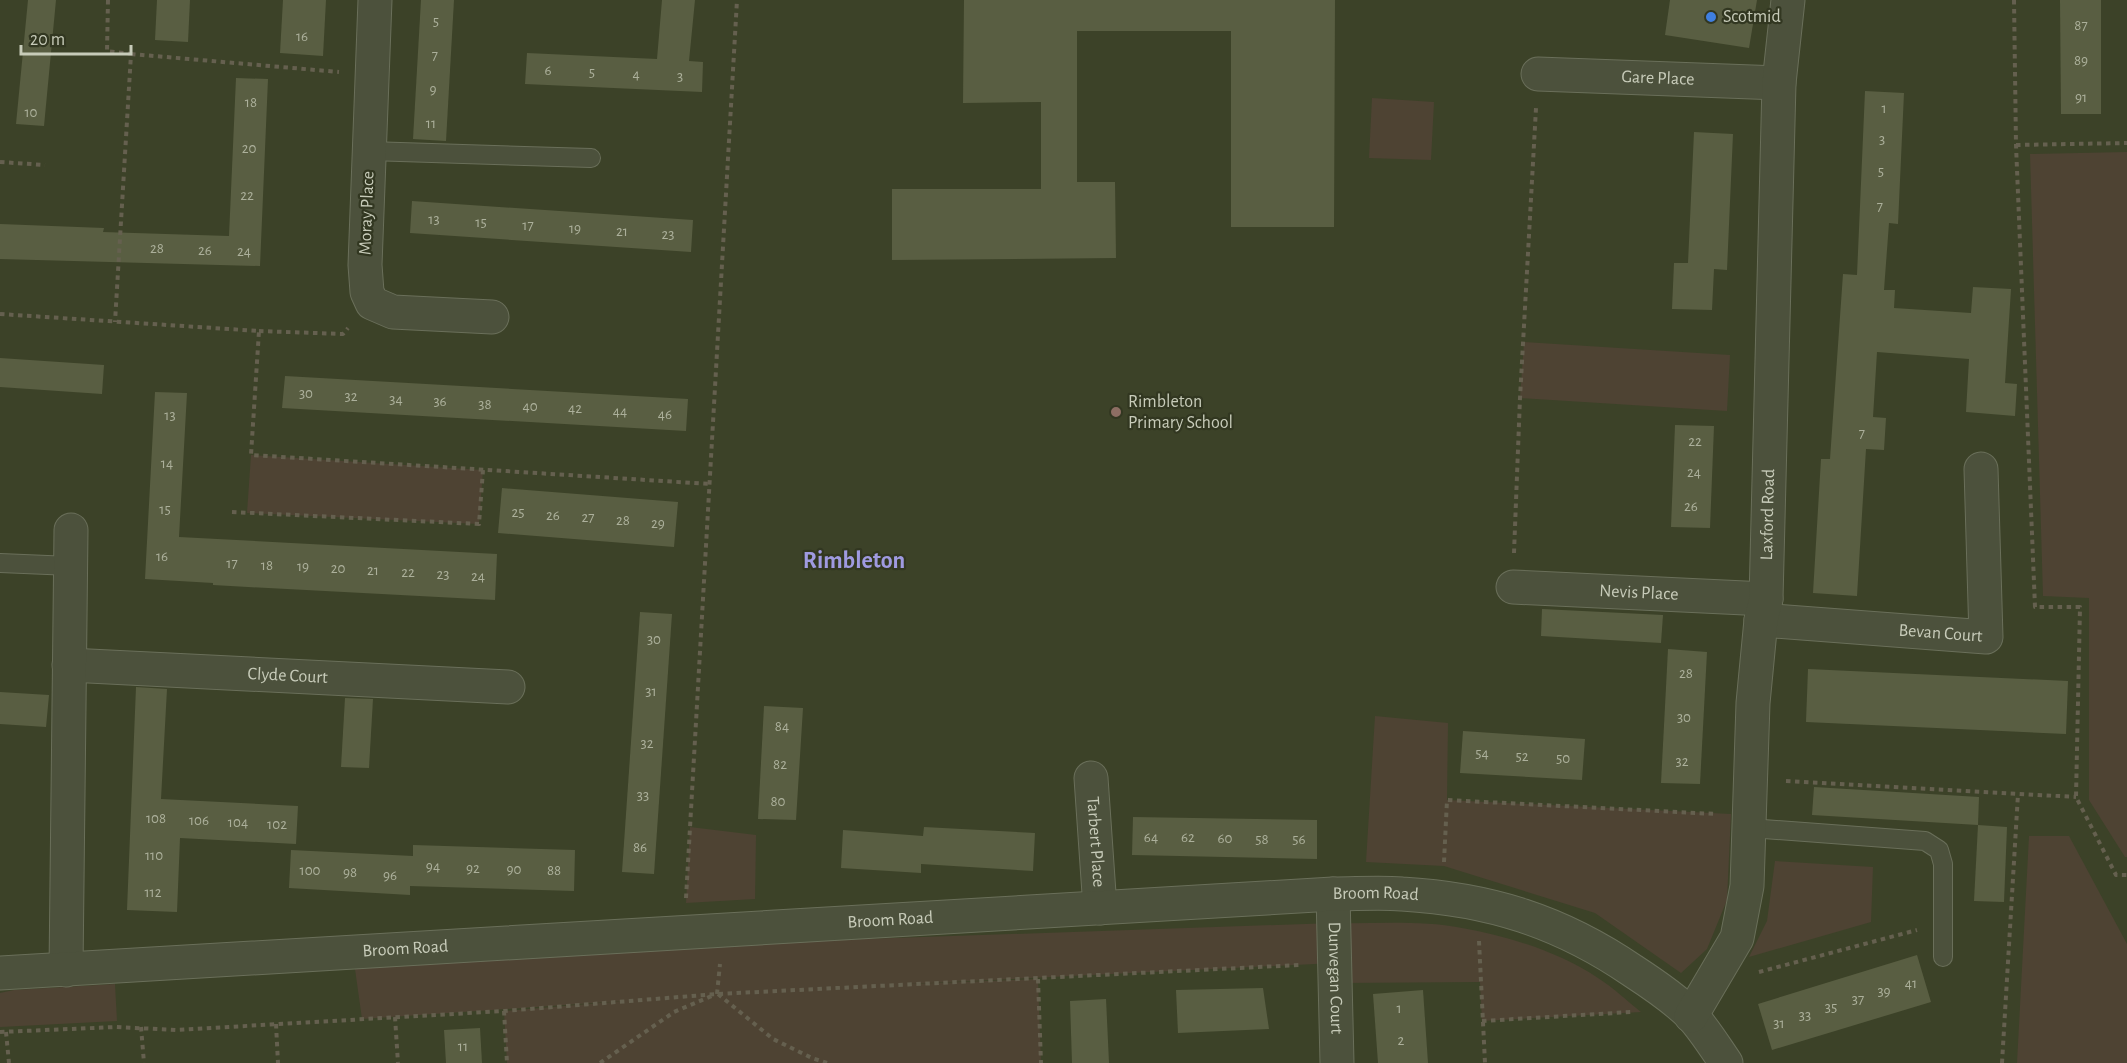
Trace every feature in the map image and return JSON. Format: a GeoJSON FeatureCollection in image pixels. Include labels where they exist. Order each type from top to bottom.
{"type":"FeatureCollection","features":[{"type":"Feature","properties":{"kind":"street","name":"Moray Place"},"geometry":{"type":"LineString","coordinates":[[372,303],[367,292],[364,265],[375,0]]}},
{"type":"Feature","properties":{"kind":"street","name":"Laxford Road"},"geometry":{"type":"LineString","coordinates":[[1691,1016],[1737,938],[1747,886],[1753,703],[1764,609],[1779,83],[1788,0]]}},
{"type":"Feature","properties":{"kind":"street","name":"Gare Place"},"geometry":{"type":"LineString","coordinates":[[1538,74],[1779,83]]}},
{"type":"Feature","properties":{"kind":"street"},"geometry":{"type":"LineString","coordinates":[[372,303],[393,312],[492,317]]}},
{"type":"Feature","properties":{"kind":"street","name":"Bevan Court"},"geometry":{"type":"LineString","coordinates":[[1764,609],[1986,637],[1981,469]]}},
{"type":"Feature","properties":{"kind":"street"},"geometry":{"type":"LineString","coordinates":[[66,969],[71,530]]}},
{"type":"Feature","properties":{"kind":"street","name":"Nevis Place"},"geometry":{"type":"LineString","coordinates":[[1513,586],[1764,609]]}},
{"type":"Feature","properties":{"kind":"street","name":"Clyde Court"},"geometry":{"type":"LineString","coordinates":[[69,665],[508,687]]}},
{"type":"Feature","properties":{"kind":"street","name":"Tarbert Place"},"geometry":{"type":"LineString","coordinates":[[1091,778],[1100,908]]}},
{"type":"Feature","properties":{"kind":"street","name":"Broom Road"},"geometry":{"type":"LineString","coordinates":[[0,973],[1333,894],[1401,894],[1520,913],[1577,937],[1614,958],[1663,991],[1691,1016],[1726,1063]]}},
{"type":"Feature","properties":{"kind":"street","name":"Dunvegan Court"},"geometry":{"type":"LineString","coordinates":[[1333,894],[1338,1063]]}},
{"type":"Feature","properties":{"kind":"lane"},"geometry":{"type":"LineString","coordinates":[[369,151],[591,158]]}},
{"type":"Feature","properties":{"kind":"lane"},"geometry":{"type":"LineString","coordinates":[[0,563],[71,566]]}},
{"type":"Feature","properties":{"kind":"lane"},"geometry":{"type":"LineString","coordinates":[[1750,822],[1925,841],[1939,850],[1943,864],[1943,957]]}},
{"type":"Feature","properties":{"kind":"path"},"geometry":{"type":"LineString","coordinates":[[108,0],[107,51],[372,75]]}},
{"type":"Feature","properties":{"kind":"path"},"geometry":{"type":"LineString","coordinates":[[684,933],[737,0]]}},
{"type":"Feature","properties":{"kind":"path"},"geometry":{"type":"LineString","coordinates":[[2014,0],[2016,146],[2035,607],[2080,607],[2076,797],[2116,875],[2127,875]]}},
{"type":"Feature","properties":{"kind":"path"},"geometry":{"type":"LineString","coordinates":[[115,322],[130,54]]}},
{"type":"Feature","properties":{"kind":"path"},"geometry":{"type":"LineString","coordinates":[[1513,586],[1520,398],[1538,74]]}},
{"type":"Feature","properties":{"kind":"path"},"geometry":{"type":"LineString","coordinates":[[2016,146],[2127,143]]}},
{"type":"Feature","properties":{"kind":"path"},"geometry":{"type":"LineString","coordinates":[[0,162],[45,165]]}},
{"type":"Feature","properties":{"kind":"path"},"geometry":{"type":"LineString","coordinates":[[0,314],[259,331],[343,334],[372,303]]}},
{"type":"Feature","properties":{"kind":"path"},"geometry":{"type":"LineString","coordinates":[[259,331],[251,455],[710,484]]}},
{"type":"Feature","properties":{"kind":"path"},"geometry":{"type":"LineString","coordinates":[[232,512],[479,524],[483,470]]}},
{"type":"Feature","properties":{"kind":"path"},"geometry":{"type":"LineString","coordinates":[[1750,779],[2076,797]]}},
{"type":"Feature","properties":{"kind":"path"},"geometry":{"type":"LineString","coordinates":[[2002,1063],[2018,794]]}},
{"type":"Feature","properties":{"kind":"path"},"geometry":{"type":"LineString","coordinates":[[1442,899],[1447,800],[1750,822]]}},
{"type":"Feature","properties":{"kind":"path"},"geometry":{"type":"LineString","coordinates":[[1720,967],[1743,973],[1758,973],[1943,923]]}},
{"type":"Feature","properties":{"kind":"path"},"geometry":{"type":"LineString","coordinates":[[1479,932],[1485,1063]]}},
{"type":"Feature","properties":{"kind":"path"},"geometry":{"type":"LineString","coordinates":[[0,1032],[141,1027],[176,1030],[504,1011],[717,994],[1335,963]]}},
{"type":"Feature","properties":{"kind":"path"},"geometry":{"type":"LineString","coordinates":[[1038,979],[1041,1063]]}},
{"type":"Feature","properties":{"kind":"path"},"geometry":{"type":"LineString","coordinates":[[600,1063],[674,1012],[717,994]]}},
{"type":"Feature","properties":{"kind":"path"},"geometry":{"type":"LineString","coordinates":[[717,994],[773,1039],[827,1063]]}},
{"type":"Feature","properties":{"kind":"path"},"geometry":{"type":"LineString","coordinates":[[504,1011],[507,1063]]}},
{"type":"Feature","properties":{"kind":"path"},"geometry":{"type":"LineString","coordinates":[[1482,1021],[1633,1012]]}},
{"type":"Feature","properties":{"kind":"path"},"geometry":{"type":"LineString","coordinates":[[394,1017],[398,1063]]}},
{"type":"Feature","properties":{"kind":"path"},"geometry":{"type":"LineString","coordinates":[[276,1024],[279,1063]]}},
{"type":"Feature","properties":{"kind":"path"},"geometry":{"type":"LineString","coordinates":[[141,1027],[144,1063]]}},
{"type":"Feature","properties":{"kind":"path"},"geometry":{"type":"LineString","coordinates":[[6,1032],[9,1063]]}},
{"type":"Feature","properties":{"kind":"shaded area"},"geometry":{"type":"Polygon","coordinates":[[[1372,98],[1434,102],[1431,160],[1369,158],[1372,98]]]}},
{"type":"Feature","properties":{"kind":"shaded area"},"geometry":{"type":"Polygon","coordinates":[[[2127,152],[2127,857],[2125,857],[2089,800],[2089,598],[2043,596],[2030,154],[2127,152]]]}},
{"type":"Feature","properties":{"kind":"shaded area"},"geometry":{"type":"Polygon","coordinates":[[[1524,342],[1730,355],[1727,411],[1520,398],[1524,342]]]}},
{"type":"Feature","properties":{"kind":"shaded area"},"geometry":{"type":"Polygon","coordinates":[[[251,455],[483,470],[479,524],[247,513],[251,455]]]}},
{"type":"Feature","properties":{"kind":"shaded area"},"geometry":{"type":"Polygon","coordinates":[[[1375,716],[1448,723],[1447,800],[1731,814],[1727,900],[1707,949],[1681,973],[1595,913],[1444,866],[1366,862],[1375,716]]]}},
{"type":"Feature","properties":{"kind":"shaded area"},"geometry":{"type":"Polygon","coordinates":[[[690,827],[756,835],[755,899],[686,903],[690,827]]]}},
{"type":"Feature","properties":{"kind":"shaded area"},"geometry":{"type":"Polygon","coordinates":[[[2029,836],[2069,836],[2127,944],[2127,1063],[2017,1063],[2029,836]]]}},
{"type":"Feature","properties":{"kind":"shaded area"},"geometry":{"type":"Polygon","coordinates":[[[1775,861],[1873,867],[1871,922],[1749,957],[1767,921],[1775,861]]]}},
{"type":"Feature","properties":{"kind":"shaded area"},"geometry":{"type":"Polygon","coordinates":[[[1334,923],[1430,924],[1479,931],[1515,940],[1567,960],[1583,969],[1610,986],[1641,1012],[1482,1021],[1480,982],[1336,983],[1334,963],[910,984],[1038,979],[1041,1063],[507,1063],[504,1011],[623,1001],[362,1019],[355,969],[721,944],[1334,923]]]}},
{"type":"Feature","properties":{"kind":"shaded area"},"geometry":{"type":"Polygon","coordinates":[[[115,984],[117,1021],[0,1027],[0,993],[14,990],[115,984]]]}},
{"type":"Feature","properties":{"kind":"building"},"geometry":{"type":"Polygon","coordinates":[[[28,0],[56,0],[44,126],[16,124],[28,0]]]}},
{"type":"Feature","properties":{"kind":"building"},"geometry":{"type":"Polygon","coordinates":[[[157,0],[190,0],[188,42],[155,40],[157,0]]]}},
{"type":"Feature","properties":{"kind":"building"},"geometry":{"type":"Polygon","coordinates":[[[283,0],[326,0],[323,56],[280,53],[283,0]]]}},
{"type":"Feature","properties":{"kind":"building"},"geometry":{"type":"Polygon","coordinates":[[[421,0],[454,0],[446,141],[413,139],[421,0]]]}},
{"type":"Feature","properties":{"kind":"building"},"geometry":{"type":"Polygon","coordinates":[[[662,0],[695,0],[689,61],[703,62],[702,92],[525,84],[527,53],[657,59],[662,0]]]}},
{"type":"Feature","properties":{"kind":"building"},"geometry":{"type":"Polygon","coordinates":[[[964,0],[1335,0],[1334,227],[1231,227],[1231,31],[1077,31],[1077,182],[1115,182],[1116,258],[892,260],[892,189],[1041,189],[1041,102],[963,103],[964,0]]]}},
{"type":"Feature","properties":{"kind":"building","name":"Scotmid"},"geometry":{"type":"Polygon","coordinates":[[[1670,0],[1757,0],[1749,48],[1665,35],[1670,0]]]}},
{"type":"Feature","properties":{"kind":"building"},"geometry":{"type":"Polygon","coordinates":[[[2060,0],[2101,0],[2101,114],[2061,114],[2060,0]]]}},
{"type":"Feature","properties":{"kind":"building"},"geometry":{"type":"Polygon","coordinates":[[[236,78],[268,79],[260,266],[0,259],[0,224],[104,228],[103,232],[229,236],[236,78]]]}},
{"type":"Feature","properties":{"kind":"building"},"geometry":{"type":"Polygon","coordinates":[[[1865,91],[1904,93],[1898,224],[1889,223],[1884,290],[1895,290],[1894,308],[1971,313],[1973,287],[2011,289],[2005,383],[2017,384],[2015,416],[1966,412],[1969,359],[1877,352],[1873,417],[1886,418],[1884,450],[1866,449],[1857,596],[1813,593],[1821,459],[1830,459],[1843,274],[1857,275],[1865,91]]]}},
{"type":"Feature","properties":{"kind":"building"},"geometry":{"type":"Polygon","coordinates":[[[1694,132],[1733,134],[1727,270],[1714,269],[1712,310],[1672,309],[1674,263],[1688,263],[1694,132]]]}},
{"type":"Feature","properties":{"kind":"building"},"geometry":{"type":"Polygon","coordinates":[[[412,201],[693,220],[691,252],[410,233],[412,201]]]}},
{"type":"Feature","properties":{"kind":"building"},"geometry":{"type":"Polygon","coordinates":[[[0,358],[104,365],[102,394],[0,387],[0,358]]]}},
{"type":"Feature","properties":{"kind":"building"},"geometry":{"type":"Polygon","coordinates":[[[285,376],[688,399],[686,431],[282,408],[285,376]]]}},
{"type":"Feature","properties":{"kind":"building"},"geometry":{"type":"Polygon","coordinates":[[[155,392],[187,393],[179,537],[497,554],[495,600],[213,585],[213,583],[145,579],[155,392]]]}},
{"type":"Feature","properties":{"kind":"building"},"geometry":{"type":"Polygon","coordinates":[[[1675,425],[1714,426],[1710,528],[1671,527],[1675,425]]]}},
{"type":"Feature","properties":{"kind":"building"},"geometry":{"type":"Polygon","coordinates":[[[502,488],[678,502],[674,547],[498,533],[502,488]]]}},
{"type":"Feature","properties":{"kind":"building"},"geometry":{"type":"Polygon","coordinates":[[[1542,609],[1663,615],[1661,643],[1541,636],[1542,609]]]}},
{"type":"Feature","properties":{"kind":"building"},"geometry":{"type":"Polygon","coordinates":[[[640,612],[672,614],[654,874],[622,872],[640,612]]]}},
{"type":"Feature","properties":{"kind":"building"},"geometry":{"type":"Polygon","coordinates":[[[1668,649],[1707,652],[1700,784],[1661,783],[1668,649]]]}},
{"type":"Feature","properties":{"kind":"building"},"geometry":{"type":"Polygon","coordinates":[[[1808,669],[2068,681],[2066,734],[1806,722],[1808,669]]]}},
{"type":"Feature","properties":{"kind":"building"},"geometry":{"type":"Polygon","coordinates":[[[136,687],[167,689],[161,799],[298,806],[296,844],[180,838],[177,912],[127,910],[136,687]]]}},
{"type":"Feature","properties":{"kind":"building"},"geometry":{"type":"Polygon","coordinates":[[[0,692],[49,695],[46,727],[0,724],[0,692]]]}},
{"type":"Feature","properties":{"kind":"building"},"geometry":{"type":"Polygon","coordinates":[[[345,698],[373,699],[369,768],[341,767],[345,698]]]}},
{"type":"Feature","properties":{"kind":"building"},"geometry":{"type":"Polygon","coordinates":[[[764,706],[803,708],[796,820],[758,819],[764,706]]]}},
{"type":"Feature","properties":{"kind":"building"},"geometry":{"type":"Polygon","coordinates":[[[1463,731],[1585,739],[1582,780],[1460,773],[1463,731]]]}},
{"type":"Feature","properties":{"kind":"building"},"geometry":{"type":"Polygon","coordinates":[[[1814,787],[1979,797],[1978,825],[1812,815],[1814,787]]]}},
{"type":"Feature","properties":{"kind":"building"},"geometry":{"type":"Polygon","coordinates":[[[1133,817],[1317,820],[1317,859],[1132,855],[1133,817]]]}},
{"type":"Feature","properties":{"kind":"building"},"geometry":{"type":"Polygon","coordinates":[[[1978,825],[2007,827],[2004,902],[1974,901],[1978,825]]]}},
{"type":"Feature","properties":{"kind":"building"},"geometry":{"type":"Polygon","coordinates":[[[924,827],[1035,833],[1033,871],[921,864],[921,873],[841,868],[843,830],[923,836],[924,827]]]}},
{"type":"Feature","properties":{"kind":"building"},"geometry":{"type":"Polygon","coordinates":[[[413,845],[575,850],[574,891],[410,886],[410,895],[289,888],[291,850],[413,856],[413,845]]]}},
{"type":"Feature","properties":{"kind":"building"},"geometry":{"type":"Polygon","coordinates":[[[1917,955],[1931,1002],[1772,1050],[1758,1004],[1917,955]]]}},
{"type":"Feature","properties":{"kind":"building"},"geometry":{"type":"Polygon","coordinates":[[[1263,988],[1269,1029],[1178,1033],[1176,990],[1263,988]]]}},
{"type":"Feature","properties":{"kind":"building"},"geometry":{"type":"Polygon","coordinates":[[[1423,990],[1428,1063],[1378,1063],[1373,994],[1423,990]]]}},
{"type":"Feature","properties":{"kind":"building"},"geometry":{"type":"Polygon","coordinates":[[[1106,999],[1109,1063],[1072,1063],[1070,1001],[1106,999]]]}},
{"type":"Feature","properties":{"kind":"building"},"geometry":{"type":"Polygon","coordinates":[[[480,1028],[482,1063],[446,1063],[444,1030],[480,1028]]]}},
{"type":"Feature","properties":{"kind":"place","name":"Scotmid"},"geometry":{"type":"Point","coordinates":[1711,17]}},
{"type":"Feature","properties":{"kind":"place","name":"Rimbleton Primary School"},"geometry":{"type":"Point","coordinates":[1116,412]}},
{"type":"Feature","properties":{"kind":"district","name":"Rimbleton"},"geometry":{"type":"Point","coordinates":[854,561]}}]}
